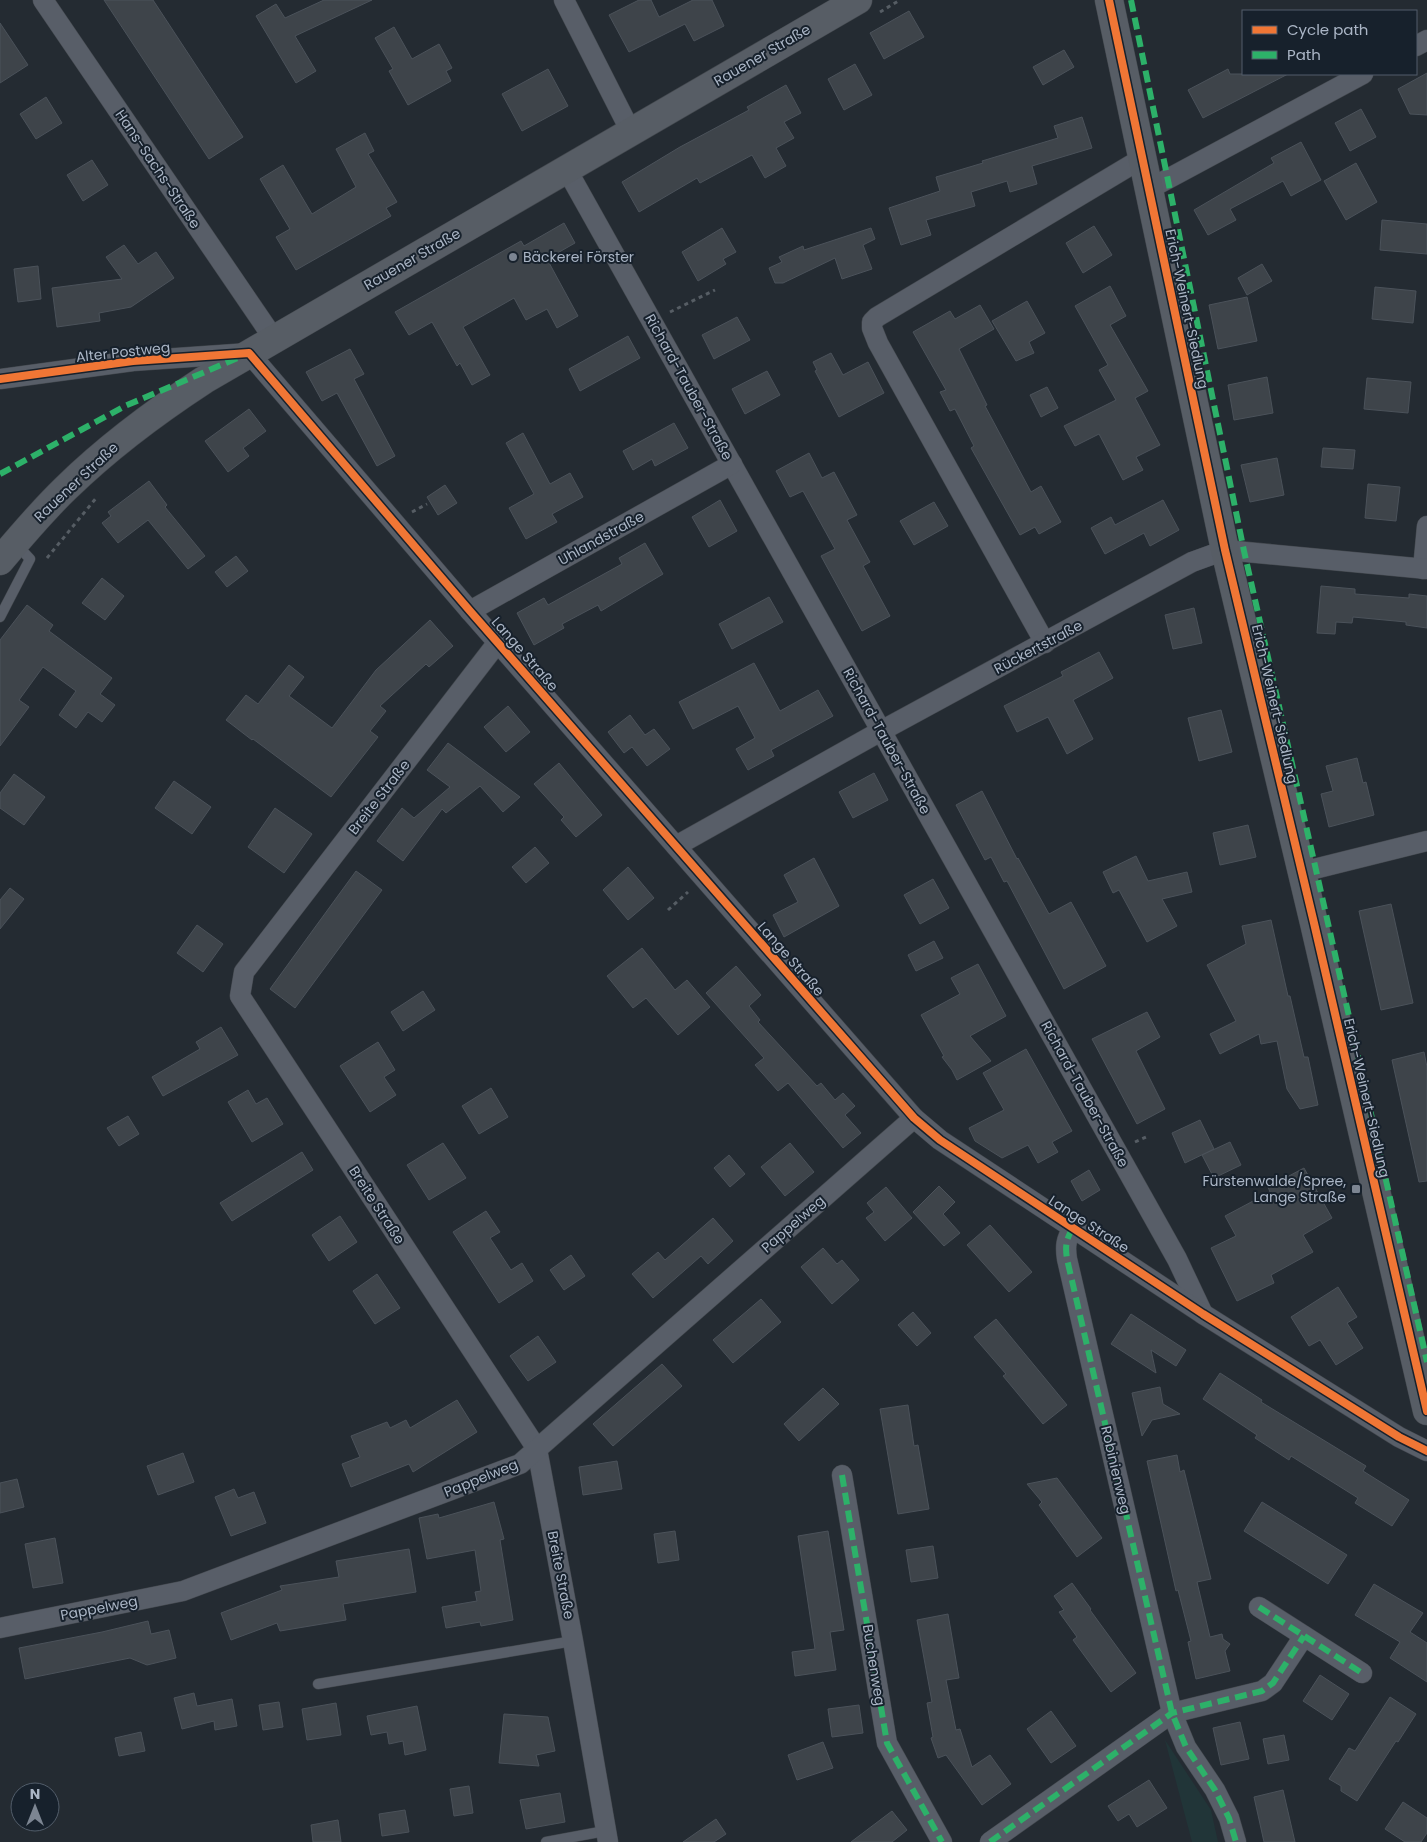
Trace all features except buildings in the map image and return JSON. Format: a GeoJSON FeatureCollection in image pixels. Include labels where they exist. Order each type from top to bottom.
{"type":"FeatureCollection","features":[{"type":"Feature","properties":{"kind":"street","name":"Hans-Sachs-Straße"},"geometry":{"type":"LineString","coordinates":[[43,0],[274,339]]}},
{"type":"Feature","properties":{"kind":"street"},"geometry":{"type":"LineString","coordinates":[[564,0],[631,132]]}},
{"type":"Feature","properties":{"kind":"street","name":"Rauener Straße"},"geometry":{"type":"LineString","coordinates":[[8,552],[66,488],[99,458],[164,406],[204,380],[858,0]]}},
{"type":"Feature","properties":{"kind":"street","name":"Erich-Weinert-Siedlung"},"geometry":{"type":"LineString","coordinates":[[1109,0],[1225,550],[1427,1411]]}},
{"type":"Feature","properties":{"kind":"street"},"geometry":{"type":"LineString","coordinates":[[1149,189],[1361,75]]}},
{"type":"Feature","properties":{"kind":"street"},"geometry":{"type":"LineString","coordinates":[[1045,643],[878,343],[872,328],[872,322],[876,317],[983,252],[1142,159]]}},
{"type":"Feature","properties":{"kind":"street","name":"Richard-Tauber-Straße"},"geometry":{"type":"LineString","coordinates":[[567,170],[1177,1259],[1203,1314]]}},
{"type":"Feature","properties":{"kind":"street","name":"Alter Postweg"},"geometry":{"type":"LineString","coordinates":[[0,380],[133,361],[249,353]]}},
{"type":"Feature","properties":{"kind":"street","name":"Lange Straße"},"geometry":{"type":"LineString","coordinates":[[249,353],[470,611],[914,1118],[940,1140],[1203,1314],[1400,1438],[1427,1451]]}},
{"type":"Feature","properties":{"kind":"street","name":"Uhlandstraße"},"geometry":{"type":"LineString","coordinates":[[470,611],[732,464]]}},
{"type":"Feature","properties":{"kind":"street"},"geometry":{"type":"LineString","coordinates":[[1425,569],[1427,526]]}},
{"type":"Feature","properties":{"kind":"street","name":"Rückertstraße"},"geometry":{"type":"LineString","coordinates":[[676,846],[881,731],[1192,562],[1225,550],[1425,569]]}},
{"type":"Feature","properties":{"kind":"street","name":"Breite Straße"},"geometry":{"type":"LineString","coordinates":[[498,642],[244,972],[240,996],[537,1449],[607,1836]]}},
{"type":"Feature","properties":{"kind":"street"},"geometry":{"type":"LineString","coordinates":[[1302,872],[1427,841]]}},
{"type":"Feature","properties":{"kind":"street","name":"Pappelweg"},"geometry":{"type":"LineString","coordinates":[[0,1628],[183,1591],[520,1464],[914,1118]]}},
{"type":"Feature","properties":{"kind":"street","name":"Robinienweg"},"geometry":{"type":"LineString","coordinates":[[1073,1228],[1067,1237],[1067,1259],[1172,1713],[1186,1747],[1215,1790],[1229,1818],[1236,1842]]}},
{"type":"Feature","properties":{"kind":"street","name":"Buchenweg"},"geometry":{"type":"LineString","coordinates":[[842,1475],[886,1743],[942,1842]]}},
{"type":"Feature","properties":{"kind":"street"},"geometry":{"type":"LineString","coordinates":[[1259,1607],[1362,1673]]}},
{"type":"Feature","properties":{"kind":"street"},"geometry":{"type":"LineString","coordinates":[[990,1842],[1172,1713],[1262,1692],[1273,1683],[1304,1636]]}},
{"type":"Feature","properties":{"kind":"lane"},"geometry":{"type":"LineString","coordinates":[[0,616],[30,559],[8,552]]}},
{"type":"Feature","properties":{"kind":"lane"},"geometry":{"type":"LineString","coordinates":[[318,1684],[573,1641]]}},
{"type":"Feature","properties":{"kind":"lane"},"geometry":{"type":"LineString","coordinates":[[546,1842],[607,1836]]}},
{"type":"Feature","properties":{"kind":"path"},"geometry":{"type":"LineString","coordinates":[[652,322],[715,290]]}},
{"type":"Feature","properties":{"kind":"path"},"geometry":{"type":"LineString","coordinates":[[46,559],[98,495]]}},
{"type":"Feature","properties":{"kind":"path"},"geometry":{"type":"LineString","coordinates":[[668,910],[703,878]]}},
{"type":"Feature","properties":{"kind":"green space"},"geometry":{"type":"Polygon","coordinates":[[[1165,1740],[1211,1810],[1218,1842],[1192,1842],[1165,1740]]]}},
{"type":"Feature","properties":{"kind":"marked path"},"geometry":{"type":"LineString","coordinates":[[1131,0],[1244,551],[1427,1362]]}},
{"type":"Feature","properties":{"kind":"marked path"},"geometry":{"type":"LineString","coordinates":[[0,474],[125,406],[240,357]]}},
{"type":"Feature","properties":{"kind":"marked path"},"geometry":{"type":"LineString","coordinates":[[1073,1228],[1067,1243],[1067,1259],[1172,1713],[1186,1747],[1215,1790],[1229,1818],[1236,1842]]}},
{"type":"Feature","properties":{"kind":"marked path"},"geometry":{"type":"LineString","coordinates":[[842,1475],[887,1743],[942,1842]]}},
{"type":"Feature","properties":{"kind":"marked path"},"geometry":{"type":"LineString","coordinates":[[1259,1607],[1362,1673]]}},
{"type":"Feature","properties":{"kind":"marked path"},"geometry":{"type":"LineString","coordinates":[[990,1842],[1172,1713],[1262,1691],[1273,1683],[1304,1636]]}},
{"type":"Feature","properties":{"kind":"cycle path"},"geometry":{"type":"LineString","coordinates":[[1109,0],[1225,550],[1427,1411]]}},
{"type":"Feature","properties":{"kind":"cycle path"},"geometry":{"type":"LineString","coordinates":[[0,379],[133,361],[249,353],[470,611],[914,1118],[940,1140],[1203,1314],[1399,1437],[1427,1451]]}},
{"type":"Feature","properties":{"kind":"place","name":"Bäckerei Förster"},"geometry":{"type":"Point","coordinates":[513,257]}},
{"type":"Feature","properties":{"kind":"place","name":"Fürstenwalde/Spree, Lange Straße"},"geometry":{"type":"Point","coordinates":[1356,1189]}}]}
